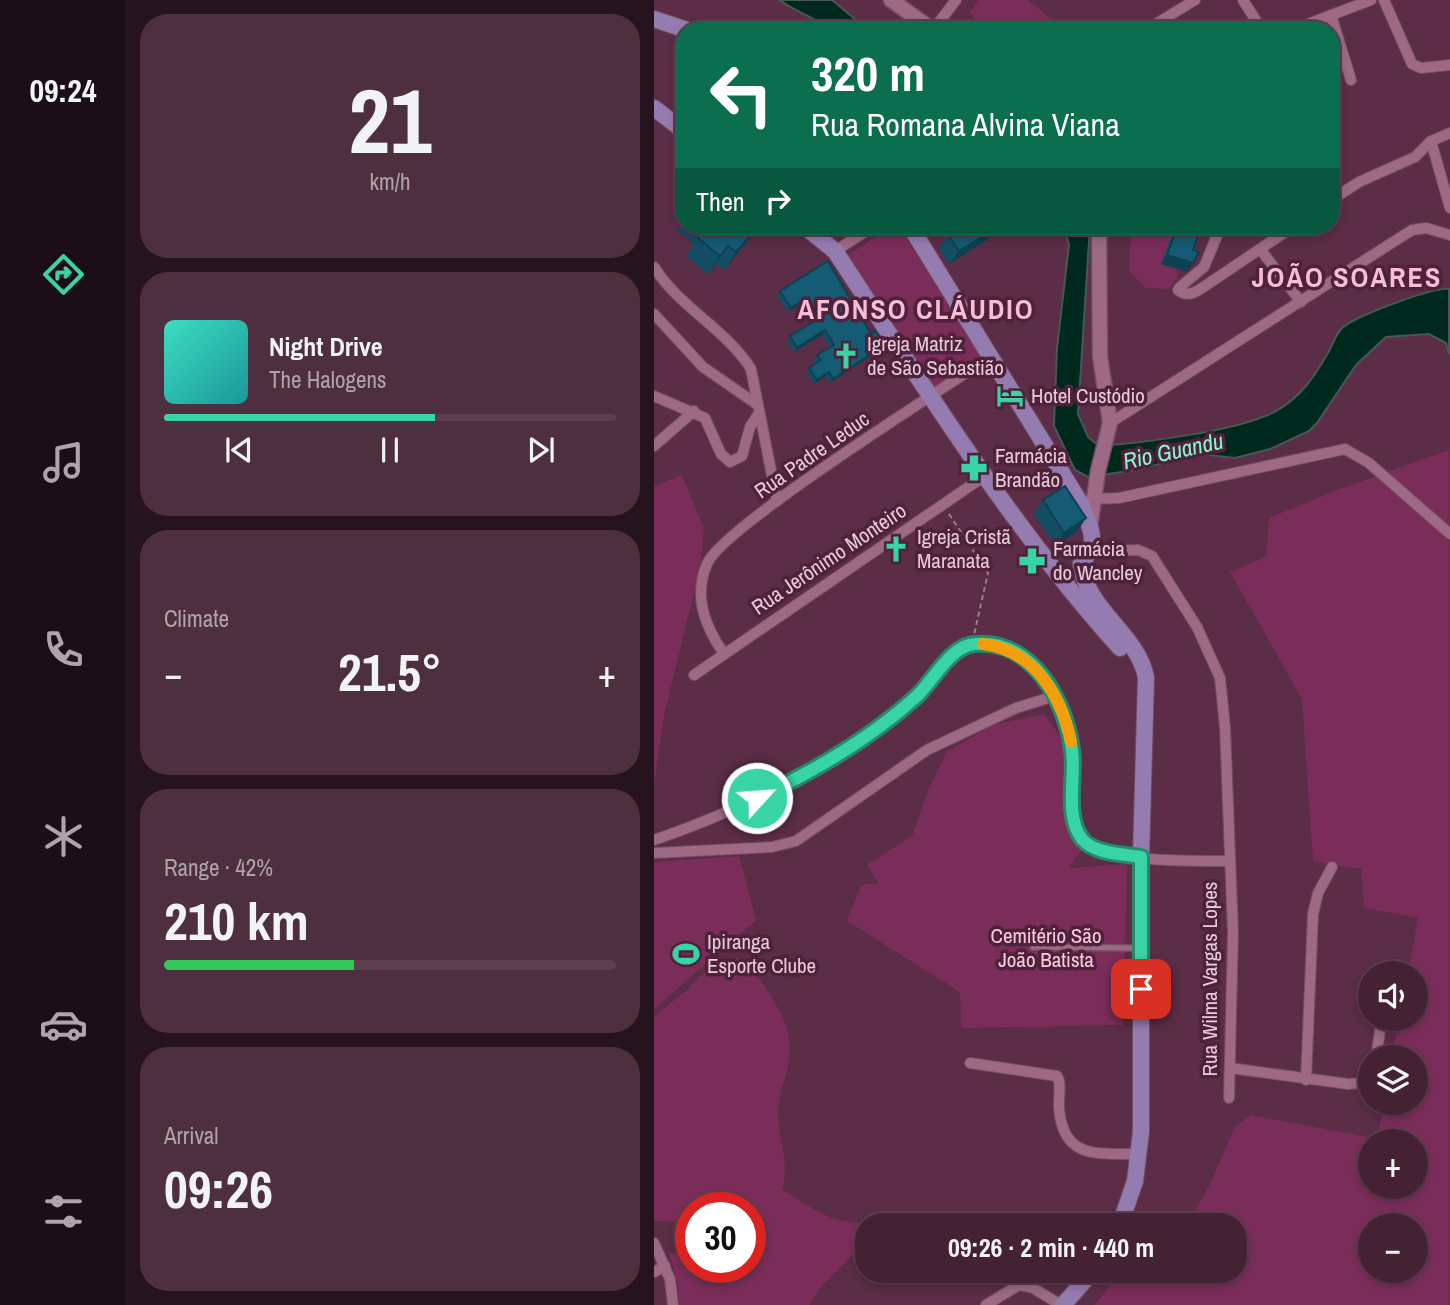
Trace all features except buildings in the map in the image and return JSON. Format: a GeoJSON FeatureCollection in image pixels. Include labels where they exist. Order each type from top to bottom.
{"type":"FeatureCollection","features":[{"type":"Feature","properties":{"kind":"main road"},"geometry":{"type":"LineString","coordinates":[[654,19],[675,26]]}},
{"type":"Feature","properties":{"kind":"main road"},"geometry":{"type":"LineString","coordinates":[[654,108],[675,124]]}},
{"type":"Feature","properties":{"kind":"main road"},"geometry":{"type":"LineString","coordinates":[[814,235],[834,251],[931,397],[1069,591],[1146,677]]}},
{"type":"Feature","properties":{"kind":"main road"},"geometry":{"type":"LineString","coordinates":[[916,235],[1084,500],[1092,551],[1081,564],[1062,564],[1045,557]]}},
{"type":"Feature","properties":{"kind":"main road"},"geometry":{"type":"LineString","coordinates":[[1081,564],[1085,585],[1136,650],[1146,677],[1141,857],[1139,1154],[1135,1181],[1124,1213]]}},
{"type":"Feature","properties":{"kind":"main road"},"geometry":{"type":"LineString","coordinates":[[1062,1305],[1082,1283]]}},
{"type":"Feature","properties":{"kind":"street"},"geometry":{"type":"LineString","coordinates":[[891,0],[920,21]]}},
{"type":"Feature","properties":{"kind":"street"},"geometry":{"type":"LineString","coordinates":[[940,21],[956,0]]}},
{"type":"Feature","properties":{"kind":"street"},"geometry":{"type":"LineString","coordinates":[[1161,21],[1195,0]]}},
{"type":"Feature","properties":{"kind":"street"},"geometry":{"type":"LineString","coordinates":[[1243,0],[1256,21]]}},
{"type":"Feature","properties":{"kind":"street"},"geometry":{"type":"LineString","coordinates":[[1315,21],[1371,0]]}},
{"type":"Feature","properties":{"kind":"street"},"geometry":{"type":"LineString","coordinates":[[1384,0],[1412,64],[1421,68],[1450,65]]}},
{"type":"Feature","properties":{"kind":"street"},"geometry":{"type":"LineString","coordinates":[[1331,15],[1333,21]]}},
{"type":"Feature","properties":{"kind":"street"},"geometry":{"type":"LineString","coordinates":[[1340,44],[1351,80]]}},
{"type":"Feature","properties":{"kind":"street"},"geometry":{"type":"LineString","coordinates":[[1340,194],[1359,182],[1415,158],[1432,141],[1450,134]]}},
{"type":"Feature","properties":{"kind":"street"},"geometry":{"type":"LineString","coordinates":[[1432,141],[1450,208]]}},
{"type":"Feature","properties":{"kind":"street"},"geometry":{"type":"LineString","coordinates":[[1110,423],[1412,230],[1426,228],[1450,235]]}},
{"type":"Feature","properties":{"kind":"street"},"geometry":{"type":"LineString","coordinates":[[834,251],[860,235]]}},
{"type":"Feature","properties":{"kind":"street"},"geometry":{"type":"LineString","coordinates":[[1099,235],[1100,355],[1110,423],[1098,471],[1084,500],[1119,498],[1345,449],[1369,463],[1450,534]]}},
{"type":"Feature","properties":{"kind":"street"},"geometry":{"type":"LineString","coordinates":[[1217,235],[1204,267],[1178,290],[1182,293],[1188,295],[1198,290],[1281,235]]}},
{"type":"Feature","properties":{"kind":"street"},"geometry":{"type":"LineString","coordinates":[[1260,249],[1301,302]]}},
{"type":"Feature","properties":{"kind":"street"},"geometry":{"type":"LineString","coordinates":[[654,267],[667,285],[746,360],[755,380],[777,501]]}},
{"type":"Feature","properties":{"kind":"street"},"geometry":{"type":"LineString","coordinates":[[654,314],[703,367],[759,409]]}},
{"type":"Feature","properties":{"kind":"street","name":"Rua Padre Leduc"},"geometry":{"type":"LineString","coordinates":[[724,653],[708,628],[700,599],[707,563],[717,548],[777,501],[990,356]]}},
{"type":"Feature","properties":{"kind":"street"},"geometry":{"type":"LineString","coordinates":[[654,396],[694,411],[711,426],[721,454],[733,463],[742,456],[748,432],[759,409]]}},
{"type":"Feature","properties":{"kind":"street"},"geometry":{"type":"LineString","coordinates":[[654,446],[694,411]]}},
{"type":"Feature","properties":{"kind":"street","name":"Rua Jerônimo Monteiro"},"geometry":{"type":"LineString","coordinates":[[694,676],[986,475]]}},
{"type":"Feature","properties":{"kind":"street","name":"Rua Wilma Vargas Lopes"},"geometry":{"type":"LineString","coordinates":[[1092,551],[1138,550],[1152,556],[1197,627],[1216,665],[1225,727],[1233,971],[1229,1098]]}},
{"type":"Feature","properties":{"kind":"street"},"geometry":{"type":"LineString","coordinates":[[654,840],[737,807],[828,761],[917,696],[952,657],[972,644],[995,646],[1027,660],[1039,671],[1055,696],[1066,717],[1073,752],[1073,806],[1078,832],[1084,841],[1095,848],[1141,857],[1228,860]]}},
{"type":"Feature","properties":{"kind":"street"},"geometry":{"type":"LineString","coordinates":[[654,853],[772,847],[796,841],[927,750],[1016,708],[1055,696]]}},
{"type":"Feature","properties":{"kind":"street"},"geometry":{"type":"LineString","coordinates":[[1306,1080],[1313,914],[1318,893],[1332,867]]}},
{"type":"Feature","properties":{"kind":"street"},"geometry":{"type":"LineString","coordinates":[[970,1063],[1057,1076],[1061,1123],[1074,1145],[1088,1153],[1139,1154]]}},
{"type":"Feature","properties":{"kind":"street"},"geometry":{"type":"LineString","coordinates":[[1230,1068],[1306,1080],[1358,1083]]}},
{"type":"Feature","properties":{"kind":"street"},"geometry":{"type":"LineString","coordinates":[[654,1243],[670,1279],[673,1305]]}},
{"type":"Feature","properties":{"kind":"street"},"geometry":{"type":"LineString","coordinates":[[654,1272],[665,1266]]}},
{"type":"Feature","properties":{"kind":"street"},"geometry":{"type":"LineString","coordinates":[[986,1305],[1019,1285],[1033,1288],[1062,1305]]}},
{"type":"Feature","properties":{"kind":"lane"},"geometry":{"type":"LineString","coordinates":[[1033,947],[1141,948]]}},
{"type":"Feature","properties":{"kind":"path"},"geometry":{"type":"LineString","coordinates":[[943,504],[988,573],[972,644]]}},
{"type":"Feature","properties":{"kind":"green space"},"geometry":{"type":"Polygon","coordinates":[[[979,0],[1028,0],[1051,19],[978,21],[969,13],[979,0]]]}},
{"type":"Feature","properties":{"kind":"green space"},"geometry":{"type":"Polygon","coordinates":[[[879,235],[904,235],[981,355],[934,387],[848,255],[879,235]]]}},
{"type":"Feature","properties":{"kind":"green space"},"geometry":{"type":"Polygon","coordinates":[[[1131,235],[1174,235],[1173,254],[1178,275],[1169,289],[1146,288],[1129,271],[1131,235]]]}},
{"type":"Feature","properties":{"kind":"green space"},"geometry":{"type":"Polygon","coordinates":[[[1449,450],[1449,1305],[1095,1305],[1112,1283],[1247,1283],[1247,1213],[1194,1213],[1235,1127],[1251,1115],[1358,1135],[1358,1199],[1428,1199],[1428,1129],[1379,1129],[1382,1115],[1428,1115],[1428,1045],[1394,1045],[1397,1031],[1428,1031],[1428,961],[1410,961],[1418,918],[1364,908],[1361,869],[1313,861],[1302,699],[1230,572],[1266,557],[1269,518],[1449,450]]]}},
{"type":"Feature","properties":{"kind":"green space"},"geometry":{"type":"Polygon","coordinates":[[[682,475],[704,529],[700,567],[664,716],[654,784],[654,487],[682,475]]]}},
{"type":"Feature","properties":{"kind":"green space","name":"Cemitério São João Batista"},"geometry":{"type":"Polygon","coordinates":[[[1044,714],[1064,746],[1085,845],[1069,868],[1127,864],[1123,1025],[961,1028],[960,992],[847,921],[861,885],[879,883],[867,865],[912,836],[929,788],[947,752],[992,725],[1044,714]]]}},
{"type":"Feature","properties":{"kind":"green space","name":"Ipiranga Esporte Clube"},"geometry":{"type":"Polygon","coordinates":[[[739,856],[756,920],[654,1009],[654,862],[739,856]]]}},
{"type":"Feature","properties":{"kind":"green space"},"geometry":{"type":"Polygon","coordinates":[[[744,958],[780,1011],[785,1023],[790,1056],[778,1107],[785,1162],[782,1189],[829,1216],[855,1222],[855,1252],[820,1288],[809,1305],[679,1305],[678,1283],[766,1283],[766,1192],[675,1192],[675,1222],[654,1221],[654,1016],[686,991],[713,963],[744,958]]]}},
{"type":"Feature","properties":{"kind":"green space"},"geometry":{"type":"Polygon","coordinates":[[[675,1253],[675,1273],[669,1254],[675,1253]]]}},
{"type":"Feature","properties":{"kind":"water"},"geometry":{"type":"Polygon","coordinates":[[[779,0],[832,0],[857,21],[818,21],[779,0]]]}},
{"type":"Feature","properties":{"kind":"water","name":"Rio Guandu"},"geometry":{"type":"Polygon","coordinates":[[[1066,235],[1089,235],[1078,414],[1088,437],[1099,446],[1215,430],[1276,411],[1306,386],[1323,362],[1339,331],[1348,324],[1411,298],[1449,289],[1449,354],[1446,343],[1429,334],[1386,337],[1356,365],[1309,431],[1270,449],[1235,458],[1200,454],[1135,470],[1088,477],[1075,470],[1054,426],[1057,348],[1069,245],[1066,235]]]}},
{"type":"Feature","properties":{"kind":"slow traffic"},"geometry":{"type":"LineString","coordinates":[[983,644],[1014,653],[1039,671],[1066,717],[1071,742]]}},
{"type":"Feature","properties":{"kind":"place","name":"Igreja Matriz de São Sebastião"},"geometry":{"type":"Point","coordinates":[846,356]}},
{"type":"Feature","properties":{"kind":"place","name":"Hotel Custódio"},"geometry":{"type":"Point","coordinates":[1010,396]}},
{"type":"Feature","properties":{"kind":"place","name":"Farmácia Brandão"},"geometry":{"type":"Point","coordinates":[974,468]}},
{"type":"Feature","properties":{"kind":"place","name":"Igreja Cristã Maranata"},"geometry":{"type":"Point","coordinates":[896,549]}},
{"type":"Feature","properties":{"kind":"place","name":"Farmácia do Wancley"},"geometry":{"type":"Point","coordinates":[1032,561]}},
{"type":"Feature","properties":{"kind":"place","name":"Ipiranga Esporte Clube"},"geometry":{"type":"Point","coordinates":[686,954]}},
{"type":"Feature","properties":{"kind":"district","name":"JOÃO SOARES"},"geometry":{"type":"Point","coordinates":[1347,277]}},
{"type":"Feature","properties":{"kind":"district","name":"AFONSO CLÁUDIO"},"geometry":{"type":"Point","coordinates":[916,309]}},
{"type":"Feature","properties":{"kind":"route"},"geometry":{"type":"LineString","coordinates":[[757,798],[828,761],[900,709],[917,696],[952,657],[966,646],[984,644],[1014,653],[1039,671],[1066,717],[1073,752],[1074,816],[1081,837],[1095,848],[1141,857],[1141,989]]}}]}
